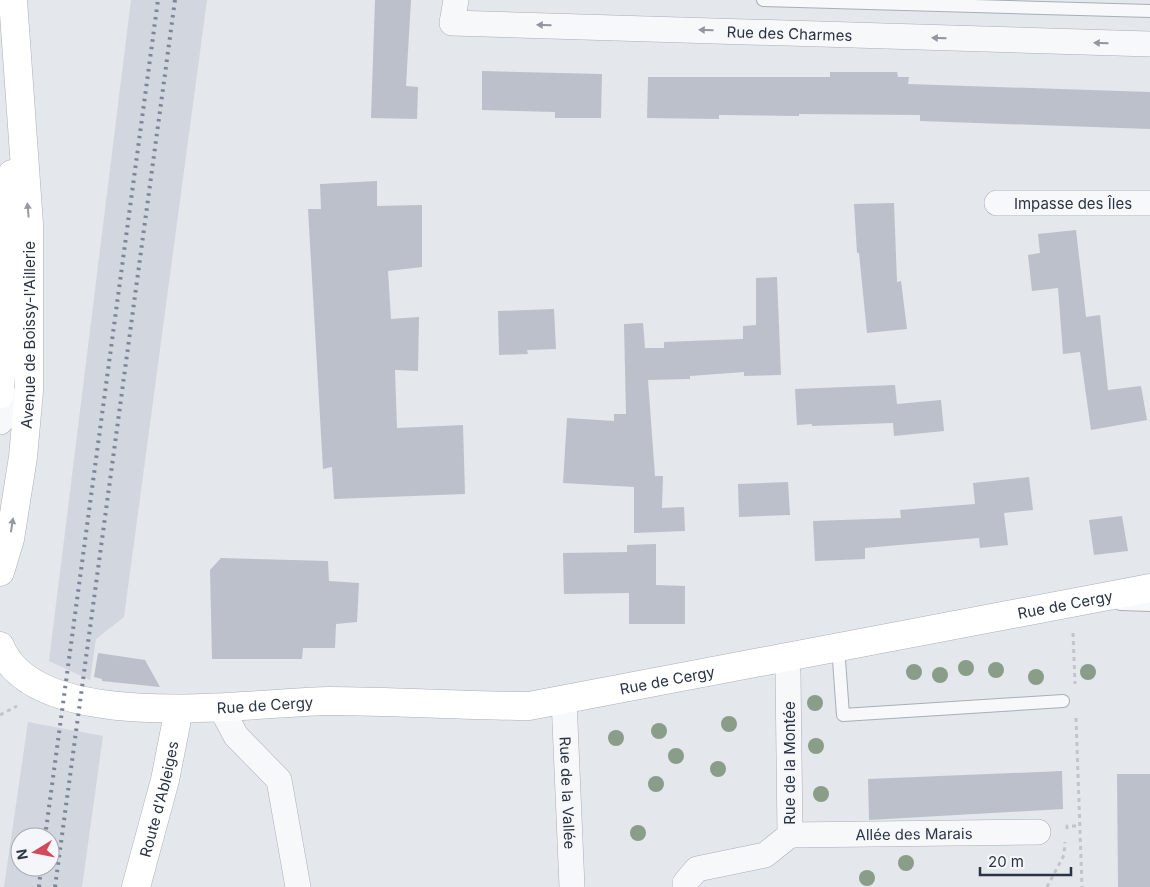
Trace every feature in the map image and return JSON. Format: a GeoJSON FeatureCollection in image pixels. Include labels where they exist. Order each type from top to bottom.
{"type":"FeatureCollection","features":[{"type":"Feature","properties":{"kind":"main road","name":"Avenue de Boissy-l'Aillerie"},"geometry":{"type":"LineString","coordinates":[[0,572],[10,540],[23,457],[29,391],[29,224],[18,95],[13,0]]}},
{"type":"Feature","properties":{"kind":"main road","name":"Avenue de Boissy-l'Aillerie"},"geometry":{"type":"LineString","coordinates":[[0,394],[7,226],[18,95]]}},
{"type":"Feature","properties":{"kind":"main road","name":"Rue de Cergy"},"geometry":{"type":"LineString","coordinates":[[179,709],[328,701],[529,706],[1150,588]]}},
{"type":"Feature","properties":{"kind":"main road"},"geometry":{"type":"LineString","coordinates":[[0,646],[14,667],[28,682],[47,691],[113,704],[179,709]]}},
{"type":"Feature","properties":{"kind":"main road","name":"Route d'Ableiges"},"geometry":{"type":"LineString","coordinates":[[136,887],[165,780],[179,709]]}},
{"type":"Feature","properties":{"kind":"street","name":"Rue des Charmes"},"geometry":{"type":"LineString","coordinates":[[456,0],[452,22],[1150,44]]}},
{"type":"Feature","properties":{"kind":"street","name":"Impasse des Îles"},"geometry":{"type":"LineString","coordinates":[[997,203],[1150,203]]}},
{"type":"Feature","properties":{"kind":"street"},"geometry":{"type":"LineString","coordinates":[[1,335],[11,334],[28,347]]}},
{"type":"Feature","properties":{"kind":"street"},"geometry":{"type":"LineString","coordinates":[[0,422],[29,391]]}},
{"type":"Feature","properties":{"kind":"street","name":"Rue de la Montée"},"geometry":{"type":"LineString","coordinates":[[685,887],[685,882],[697,869],[765,855],[790,835],[788,673],[785,657]]}},
{"type":"Feature","properties":{"kind":"street","name":"Rue de la Vallée"},"geometry":{"type":"LineString","coordinates":[[564,699],[572,887]]}},
{"type":"Feature","properties":{"kind":"street"},"geometry":{"type":"LineString","coordinates":[[221,708],[236,736],[279,780],[298,887]]}},
{"type":"Feature","properties":{"kind":"street","name":"Allée des Marais"},"geometry":{"type":"LineString","coordinates":[[790,835],[1038,832]]}},
{"type":"Feature","properties":{"kind":"lane"},"geometry":{"type":"LineString","coordinates":[[762,0],[893,2],[1150,11]]}},
{"type":"Feature","properties":{"kind":"lane"},"geometry":{"type":"LineString","coordinates":[[1072,603],[1150,605]]}},
{"type":"Feature","properties":{"kind":"lane"},"geometry":{"type":"LineString","coordinates":[[838,646],[843,714],[1063,701]]}},
{"type":"Feature","properties":{"kind":"path"},"geometry":{"type":"LineString","coordinates":[[1072,603],[1075,690]]}},
{"type":"Feature","properties":{"kind":"path"},"geometry":{"type":"LineString","coordinates":[[1076,710],[1082,887]]}},
{"type":"Feature","properties":{"kind":"path"},"geometry":{"type":"LineString","coordinates":[[1047,887],[1064,855]]}},
{"type":"Feature","properties":{"kind":"shaded area"},"geometry":{"type":"Polygon","coordinates":[[[131,0],[207,0],[124,617],[96,639],[90,680],[49,661],[131,0]]]}},
{"type":"Feature","properties":{"kind":"shaded area"},"geometry":{"type":"Polygon","coordinates":[[[28,722],[103,736],[82,887],[4,887],[10,846],[10,877],[60,877],[60,827],[13,827],[28,722]]]}},
{"type":"Feature","properties":{"kind":"building"},"geometry":{"type":"Polygon","coordinates":[[[375,0],[411,0],[406,86],[418,87],[417,119],[371,118],[375,0]]]}},
{"type":"Feature","properties":{"kind":"building"},"geometry":{"type":"Polygon","coordinates":[[[482,71],[602,74],[601,118],[555,118],[555,112],[482,110],[482,71]]]}},
{"type":"Feature","properties":{"kind":"building"},"geometry":{"type":"Polygon","coordinates":[[[830,72],[897,72],[898,77],[909,77],[908,84],[1150,92],[1150,129],[920,121],[920,115],[799,114],[799,116],[719,115],[719,119],[647,118],[648,77],[830,77],[830,72]]]}},
{"type":"Feature","properties":{"kind":"building"},"geometry":{"type":"Polygon","coordinates":[[[377,181],[377,206],[422,205],[422,267],[388,271],[391,319],[419,317],[418,371],[395,370],[397,428],[463,425],[465,494],[334,499],[332,467],[323,469],[308,209],[321,209],[320,184],[377,181]]]}},
{"type":"Feature","properties":{"kind":"building"},"geometry":{"type":"Polygon","coordinates":[[[894,203],[897,282],[901,281],[907,329],[867,333],[859,253],[857,253],[854,204],[894,203]]]}},
{"type":"Feature","properties":{"kind":"building"},"geometry":{"type":"Polygon","coordinates":[[[1076,230],[1086,317],[1100,315],[1108,390],[1141,386],[1147,420],[1091,430],[1080,352],[1063,354],[1058,288],[1032,291],[1028,255],[1040,253],[1038,234],[1076,230]]]}},
{"type":"Feature","properties":{"kind":"building"},"geometry":{"type":"Polygon","coordinates":[[[777,277],[781,375],[744,376],[744,372],[690,376],[690,379],[648,380],[655,476],[663,476],[662,508],[684,507],[685,531],[634,533],[634,487],[563,483],[567,418],[614,421],[614,414],[626,414],[624,324],[643,323],[645,348],[664,348],[664,342],[743,339],[743,326],[756,325],[756,278],[777,277]]]}},
{"type":"Feature","properties":{"kind":"building"},"geometry":{"type":"Polygon","coordinates":[[[554,309],[556,349],[527,350],[528,354],[499,355],[498,311],[554,309]]]}},
{"type":"Feature","properties":{"kind":"building"},"geometry":{"type":"Polygon","coordinates":[[[895,385],[897,404],[941,400],[944,431],[894,436],[893,423],[797,425],[795,389],[895,385]]]}},
{"type":"Feature","properties":{"kind":"building"},"geometry":{"type":"Polygon","coordinates":[[[1029,477],[1033,510],[1004,513],[1008,545],[980,548],[979,538],[865,548],[865,559],[815,561],[813,521],[901,518],[900,510],[975,504],[973,483],[1029,477]]]}},
{"type":"Feature","properties":{"kind":"building"},"geometry":{"type":"Polygon","coordinates":[[[788,482],[790,515],[739,517],[738,484],[788,482]]]}},
{"type":"Feature","properties":{"kind":"building"},"geometry":{"type":"Polygon","coordinates":[[[1122,516],[1128,551],[1094,555],[1089,520],[1122,516]]]}},
{"type":"Feature","properties":{"kind":"building"},"geometry":{"type":"Polygon","coordinates":[[[656,544],[656,585],[685,586],[685,624],[629,624],[629,593],[564,594],[563,553],[627,552],[627,545],[656,544]]]}},
{"type":"Feature","properties":{"kind":"building"},"geometry":{"type":"Polygon","coordinates":[[[221,558],[328,561],[329,581],[359,583],[357,622],[336,624],[335,648],[303,648],[302,659],[212,659],[210,570],[221,558]]]}},
{"type":"Feature","properties":{"kind":"building"},"geometry":{"type":"Polygon","coordinates":[[[98,653],[145,660],[160,687],[102,681],[102,679],[94,677],[98,653]]]}},
{"type":"Feature","properties":{"kind":"building"},"geometry":{"type":"Polygon","coordinates":[[[1062,771],[1063,809],[869,820],[868,779],[1062,771]]]}},
{"type":"Feature","properties":{"kind":"building"},"geometry":{"type":"Polygon","coordinates":[[[1117,774],[1150,774],[1150,887],[1118,887],[1117,774]]]}},
{"type":"Feature","properties":{"kind":"railway"},"geometry":{"type":"LineString","coordinates":[[46,827],[158,0]]}},
{"type":"Feature","properties":{"kind":"railway"},"geometry":{"type":"LineString","coordinates":[[55,887],[175,0]]}},
{"type":"Feature","properties":{"kind":"railway"},"geometry":{"type":"LineString","coordinates":[[39,887],[40,877]]}}]}
